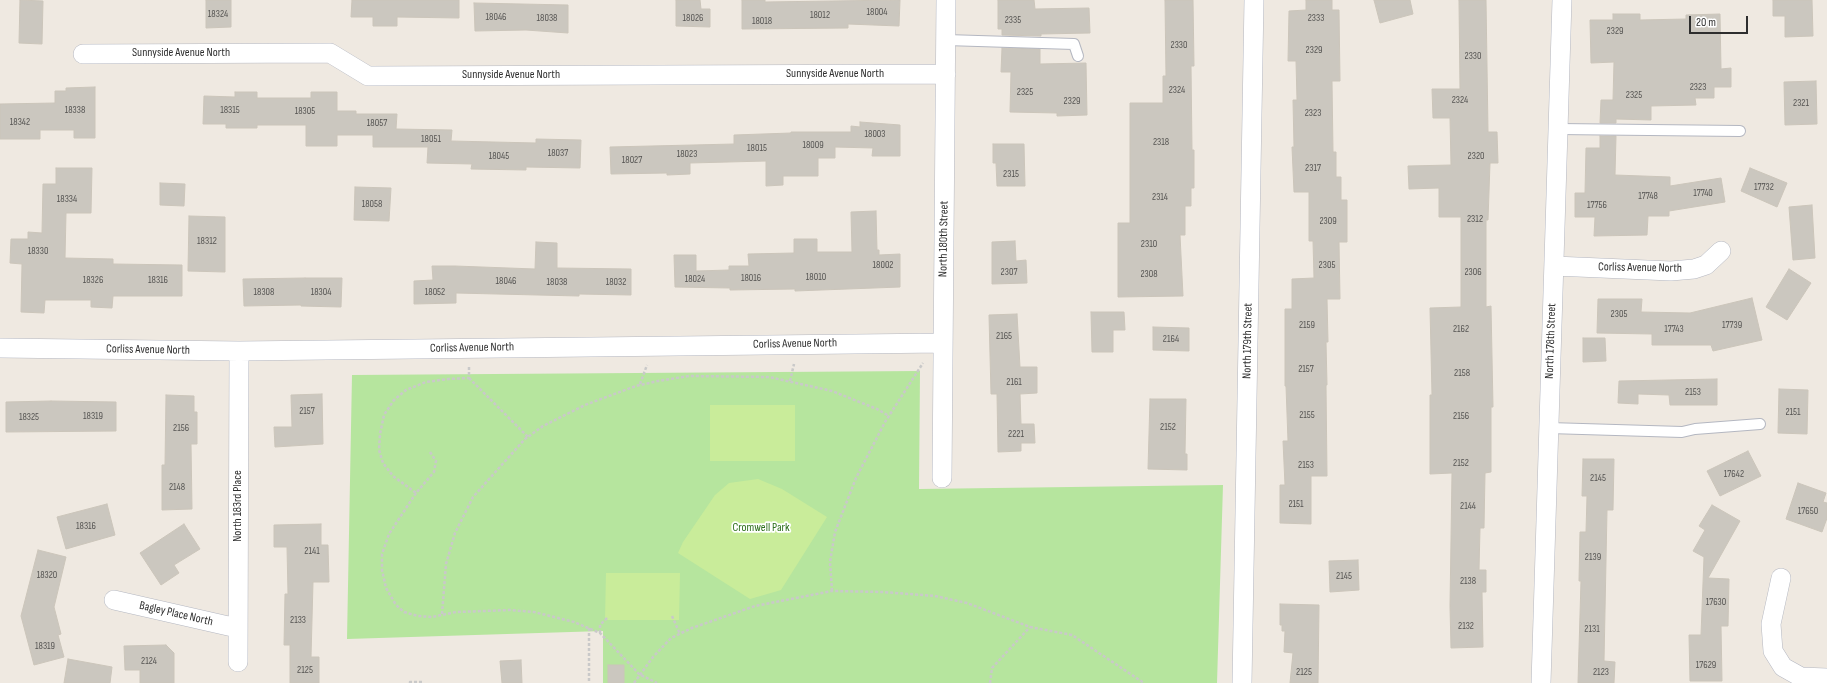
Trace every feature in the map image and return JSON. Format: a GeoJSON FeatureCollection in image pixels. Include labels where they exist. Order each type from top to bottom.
{"type":"FeatureCollection","features":[{"type":"Feature","properties":{"kind":"street","name":"North 180th Street"},"geometry":{"type":"LineString","coordinates":[[942,478],[946,0]]}},
{"type":"Feature","properties":{"kind":"street","name":"North 179th Street"},"geometry":{"type":"LineString","coordinates":[[1242,683],[1254,0]]}},
{"type":"Feature","properties":{"kind":"street","name":"North 178th Street"},"geometry":{"type":"LineString","coordinates":[[1541,683],[1562,0]]}},
{"type":"Feature","properties":{"kind":"street","name":"Sunnyside Avenue North"},"geometry":{"type":"LineString","coordinates":[[83,54],[330,53],[368,76],[946,74]]}},
{"type":"Feature","properties":{"kind":"street","name":"Corliss Avenue North"},"geometry":{"type":"LineString","coordinates":[[1554,266],[1671,271],[1694,269],[1706,265],[1721,251]]}},
{"type":"Feature","properties":{"kind":"street","name":"Corliss Avenue North"},"geometry":{"type":"LineString","coordinates":[[0,348],[239,350],[943,343]]}},
{"type":"Feature","properties":{"kind":"street","name":"North 183rd Place"},"geometry":{"type":"LineString","coordinates":[[238,662],[239,350]]}},
{"type":"Feature","properties":{"kind":"street"},"geometry":{"type":"LineString","coordinates":[[1782,578],[1771,624],[1773,651],[1783,667],[1801,677],[1827,678]]}},
{"type":"Feature","properties":{"kind":"street","name":"Bagley Place North"},"geometry":{"type":"LineString","coordinates":[[114,600],[237,628]]}},
{"type":"Feature","properties":{"kind":"lane"},"geometry":{"type":"LineString","coordinates":[[946,40],[1074,44],[1078,56]]}},
{"type":"Feature","properties":{"kind":"lane"},"geometry":{"type":"LineString","coordinates":[[1558,129],[1740,131]]}},
{"type":"Feature","properties":{"kind":"lane"},"geometry":{"type":"LineString","coordinates":[[1549,428],[1682,432],[1695,429],[1760,424]]}},
{"type":"Feature","properties":{"kind":"path"},"geometry":{"type":"LineString","coordinates":[[832,591],[830,562],[835,532],[856,478],[889,416],[919,368],[943,343]]}},
{"type":"Feature","properties":{"kind":"path"},"geometry":{"type":"LineString","coordinates":[[468,348],[469,378],[528,437]]}},
{"type":"Feature","properties":{"kind":"path"},"geometry":{"type":"LineString","coordinates":[[442,614],[446,564],[458,527],[473,497],[528,437],[567,413],[636,386],[689,376],[769,377],[810,385],[877,408],[889,416]]}},
{"type":"Feature","properties":{"kind":"path"},"geometry":{"type":"LineString","coordinates":[[416,493],[393,476],[382,462],[379,442],[384,415],[394,400],[406,390],[426,382],[448,378],[469,378]]}},
{"type":"Feature","properties":{"kind":"path"},"geometry":{"type":"LineString","coordinates":[[430,452],[436,461],[434,472],[416,493],[399,517],[386,539],[382,554],[382,570],[386,588],[396,605],[404,612],[418,616],[432,617],[442,614],[475,610],[534,612],[574,622],[600,633],[639,674],[657,683]]}},
{"type":"Feature","properties":{"kind":"path"},"geometry":{"type":"LineString","coordinates":[[634,683],[639,674],[671,638],[692,628],[755,606],[832,591],[883,592],[935,596],[967,603],[1030,627],[1072,635],[1144,683]]}},
{"type":"Feature","properties":{"kind":"path"},"geometry":{"type":"LineString","coordinates":[[672,616],[680,634]]}},
{"type":"Feature","properties":{"kind":"path"},"geometry":{"type":"LineString","coordinates":[[600,633],[600,625],[608,617]]}},
{"type":"Feature","properties":{"kind":"path"},"geometry":{"type":"LineString","coordinates":[[990,683],[992,668],[1030,627]]}},
{"type":"Feature","properties":{"kind":"path"},"geometry":{"type":"LineString","coordinates":[[588,628],[589,683]]}},
{"type":"Feature","properties":{"kind":"path"},"geometry":{"type":"LineString","coordinates":[[410,683],[423,682]]}},
{"type":"Feature","properties":{"kind":"green space","name":"Cromwell Park"},"geometry":{"type":"Polygon","coordinates":[[[920,371],[919,489],[1223,485],[1217,683],[603,683],[603,631],[347,639],[352,375],[920,371]]]}},
{"type":"Feature","properties":{"kind":"green space"},"geometry":{"type":"Polygon","coordinates":[[[710,405],[795,405],[795,461],[710,461],[710,405]]]}},
{"type":"Feature","properties":{"kind":"green space"},"geometry":{"type":"Polygon","coordinates":[[[758,479],[782,489],[827,517],[781,590],[750,599],[678,553],[683,542],[715,495],[729,483],[758,479]]]}},
{"type":"Feature","properties":{"kind":"green space"},"geometry":{"type":"Polygon","coordinates":[[[606,573],[680,573],[679,620],[605,620],[606,573]]]}},
{"type":"Feature","properties":{"kind":"building"},"geometry":{"type":"Polygon","coordinates":[[[20,0],[43,1],[42,44],[19,43],[20,0]]]}},
{"type":"Feature","properties":{"kind":"building"},"geometry":{"type":"Polygon","coordinates":[[[206,0],[231,0],[231,27],[206,28],[206,0]]]}},
{"type":"Feature","properties":{"kind":"building"},"geometry":{"type":"Polygon","coordinates":[[[352,0],[459,0],[459,18],[397,17],[397,26],[373,26],[373,17],[351,17],[352,0]]]}},
{"type":"Feature","properties":{"kind":"building"},"geometry":{"type":"Polygon","coordinates":[[[676,0],[700,0],[701,9],[710,9],[710,27],[676,26],[676,0]]]}},
{"type":"Feature","properties":{"kind":"building"},"geometry":{"type":"Polygon","coordinates":[[[742,0],[765,0],[765,2],[900,0],[899,26],[848,24],[848,28],[742,29],[742,0]]]}},
{"type":"Feature","properties":{"kind":"building"},"geometry":{"type":"Polygon","coordinates":[[[998,0],[1034,0],[1035,9],[1089,8],[1090,33],[1041,34],[1041,36],[1002,35],[1002,29],[998,29],[998,0]]]}},
{"type":"Feature","properties":{"kind":"building"},"geometry":{"type":"Polygon","coordinates":[[[1165,0],[1193,0],[1194,66],[1191,66],[1194,188],[1191,188],[1191,206],[1185,206],[1185,235],[1180,235],[1183,296],[1118,297],[1118,223],[1130,223],[1130,103],[1163,103],[1163,76],[1166,76],[1165,0]]]}},
{"type":"Feature","properties":{"kind":"building"},"geometry":{"type":"Polygon","coordinates":[[[1306,0],[1332,0],[1332,10],[1339,10],[1340,81],[1332,81],[1333,152],[1336,152],[1336,177],[1341,177],[1341,200],[1347,200],[1347,242],[1339,242],[1340,299],[1327,299],[1327,476],[1311,476],[1311,524],[1280,523],[1280,485],[1285,485],[1283,441],[1288,441],[1285,386],[1285,309],[1292,309],[1292,279],[1314,278],[1313,241],[1309,241],[1309,192],[1294,192],[1292,147],[1294,147],[1293,100],[1297,100],[1296,61],[1288,61],[1289,11],[1306,10],[1306,0]]]}},
{"type":"Feature","properties":{"kind":"building"},"geometry":{"type":"Polygon","coordinates":[[[1374,0],[1410,0],[1413,14],[1380,23],[1374,0]]]}},
{"type":"Feature","properties":{"kind":"building"},"geometry":{"type":"Polygon","coordinates":[[[1459,0],[1486,0],[1488,132],[1497,132],[1498,163],[1490,163],[1488,220],[1486,220],[1486,307],[1491,306],[1493,407],[1491,407],[1491,472],[1485,473],[1484,528],[1480,528],[1479,570],[1486,570],[1486,592],[1482,592],[1483,647],[1451,648],[1450,606],[1452,473],[1430,474],[1430,395],[1432,395],[1430,308],[1461,307],[1461,217],[1439,217],[1439,188],[1409,189],[1408,166],[1451,165],[1450,118],[1433,118],[1432,89],[1460,89],[1459,0]]]}},
{"type":"Feature","properties":{"kind":"building"},"geometry":{"type":"Polygon","coordinates":[[[1773,0],[1812,0],[1813,36],[1785,37],[1785,16],[1773,16],[1773,0]]]}},
{"type":"Feature","properties":{"kind":"building"},"geometry":{"type":"Polygon","coordinates":[[[474,3],[568,5],[568,33],[526,30],[475,31],[474,3]]]}},
{"type":"Feature","properties":{"kind":"building"},"geometry":{"type":"Polygon","coordinates":[[[1613,14],[1640,14],[1640,20],[1686,19],[1686,15],[1720,14],[1721,69],[1731,68],[1731,87],[1714,87],[1714,98],[1695,98],[1696,105],[1651,106],[1651,120],[1616,119],[1616,123],[1600,123],[1601,100],[1613,100],[1614,62],[1591,63],[1590,20],[1613,20],[1613,14]]]}},
{"type":"Feature","properties":{"kind":"building"},"geometry":{"type":"Polygon","coordinates":[[[1002,48],[1040,49],[1040,64],[1086,63],[1087,115],[1057,116],[1057,113],[1010,112],[1011,72],[1001,72],[1002,48]]]}},
{"type":"Feature","properties":{"kind":"building"},"geometry":{"type":"Polygon","coordinates":[[[1816,81],[1817,124],[1785,125],[1784,82],[1816,81]]]}},
{"type":"Feature","properties":{"kind":"building"},"geometry":{"type":"Polygon","coordinates":[[[95,87],[95,138],[74,138],[74,130],[40,130],[40,139],[0,139],[0,104],[55,103],[55,91],[66,91],[66,88],[95,87]]]}},
{"type":"Feature","properties":{"kind":"building"},"geometry":{"type":"Polygon","coordinates":[[[235,92],[257,92],[257,98],[311,98],[311,92],[337,92],[337,111],[356,111],[356,114],[397,114],[396,129],[452,130],[451,141],[536,143],[536,139],[581,140],[580,168],[526,167],[526,170],[471,169],[472,164],[427,163],[428,147],[373,147],[373,135],[337,135],[337,146],[306,146],[306,125],[257,125],[257,128],[226,128],[226,124],[203,124],[204,96],[235,97],[235,92]]]}},
{"type":"Feature","properties":{"kind":"building"},"geometry":{"type":"Polygon","coordinates":[[[860,122],[900,125],[900,156],[872,156],[873,148],[835,147],[835,158],[818,158],[818,176],[783,176],[783,185],[766,186],[766,161],[690,163],[690,174],[611,174],[610,147],[734,144],[734,135],[791,132],[851,132],[851,126],[860,127],[860,122]]]}},
{"type":"Feature","properties":{"kind":"building"},"geometry":{"type":"Polygon","coordinates":[[[1600,136],[1616,136],[1615,175],[1670,177],[1670,186],[1721,178],[1725,202],[1669,211],[1669,216],[1648,216],[1647,235],[1594,236],[1595,217],[1575,217],[1575,193],[1585,193],[1586,148],[1600,148],[1600,136]]]}},
{"type":"Feature","properties":{"kind":"building"},"geometry":{"type":"Polygon","coordinates":[[[993,144],[1024,144],[1025,186],[997,186],[996,163],[993,163],[993,144]]]}},
{"type":"Feature","properties":{"kind":"building"},"geometry":{"type":"Polygon","coordinates":[[[56,168],[92,168],[91,213],[66,213],[65,258],[113,259],[113,264],[182,265],[182,296],[113,296],[112,308],[91,307],[91,300],[45,300],[44,313],[21,312],[22,264],[10,263],[11,239],[28,239],[28,232],[42,233],[43,184],[56,184],[56,168]]]}},
{"type":"Feature","properties":{"kind":"building"},"geometry":{"type":"Polygon","coordinates":[[[1750,168],[1787,183],[1777,207],[1741,191],[1750,168]]]}},
{"type":"Feature","properties":{"kind":"building"},"geometry":{"type":"Polygon","coordinates":[[[160,183],[185,184],[184,206],[160,205],[160,183]]]}},
{"type":"Feature","properties":{"kind":"building"},"geometry":{"type":"Polygon","coordinates":[[[355,187],[391,188],[389,221],[354,220],[355,187]]]}},
{"type":"Feature","properties":{"kind":"building"},"geometry":{"type":"Polygon","coordinates":[[[1812,205],[1815,258],[1793,260],[1789,207],[1812,205]]]}},
{"type":"Feature","properties":{"kind":"building"},"geometry":{"type":"Polygon","coordinates":[[[876,211],[877,250],[879,250],[879,255],[900,254],[900,287],[795,291],[795,289],[730,290],[730,288],[675,287],[674,255],[696,255],[696,271],[729,270],[729,266],[749,266],[748,254],[794,253],[794,239],[817,239],[817,252],[852,252],[851,212],[876,211]]]}},
{"type":"Feature","properties":{"kind":"building"},"geometry":{"type":"Polygon","coordinates":[[[189,216],[225,217],[225,272],[188,271],[189,216]]]}},
{"type":"Feature","properties":{"kind":"building"},"geometry":{"type":"Polygon","coordinates":[[[1015,241],[1016,261],[1026,260],[1027,283],[992,284],[992,242],[1015,241]]]}},
{"type":"Feature","properties":{"kind":"building"},"geometry":{"type":"Polygon","coordinates":[[[536,242],[557,243],[557,268],[631,269],[631,295],[579,294],[579,296],[456,293],[456,303],[414,304],[414,281],[433,280],[432,266],[535,269],[536,242]]]}},
{"type":"Feature","properties":{"kind":"building"},"geometry":{"type":"Polygon","coordinates":[[[1789,269],[1811,283],[1787,320],[1766,307],[1789,269]]]}},
{"type":"Feature","properties":{"kind":"building"},"geometry":{"type":"Polygon","coordinates":[[[342,278],[341,307],[301,305],[244,306],[243,279],[342,278]]]}},
{"type":"Feature","properties":{"kind":"building"},"geometry":{"type":"Polygon","coordinates":[[[1752,298],[1762,340],[1713,351],[1711,345],[1652,345],[1652,334],[1597,333],[1598,299],[1642,299],[1641,312],[1690,313],[1752,298]]]}},
{"type":"Feature","properties":{"kind":"building"},"geometry":{"type":"Polygon","coordinates":[[[1091,312],[1124,312],[1125,330],[1113,330],[1113,352],[1092,352],[1091,312]]]}},
{"type":"Feature","properties":{"kind":"building"},"geometry":{"type":"Polygon","coordinates":[[[1017,314],[1020,367],[1037,367],[1037,393],[1020,394],[1021,424],[1034,424],[1035,443],[1021,443],[1021,451],[998,452],[997,394],[991,394],[989,315],[1017,314]]]}},
{"type":"Feature","properties":{"kind":"building"},"geometry":{"type":"Polygon","coordinates":[[[1153,327],[1189,328],[1189,351],[1153,350],[1153,327]]]}},
{"type":"Feature","properties":{"kind":"building"},"geometry":{"type":"Polygon","coordinates":[[[1583,338],[1605,338],[1606,361],[1583,362],[1583,338]]]}},
{"type":"Feature","properties":{"kind":"building"},"geometry":{"type":"Polygon","coordinates":[[[1717,379],[1717,405],[1670,405],[1669,395],[1638,394],[1638,404],[1618,403],[1619,381],[1717,379]]]}},
{"type":"Feature","properties":{"kind":"building"},"geometry":{"type":"Polygon","coordinates":[[[1779,389],[1808,390],[1807,434],[1778,433],[1779,389]]]}},
{"type":"Feature","properties":{"kind":"building"},"geometry":{"type":"Polygon","coordinates":[[[322,394],[323,444],[275,447],[274,427],[292,427],[291,395],[322,394]]]}},
{"type":"Feature","properties":{"kind":"building"},"geometry":{"type":"Polygon","coordinates":[[[166,395],[194,396],[194,412],[197,412],[197,444],[191,444],[192,509],[162,510],[162,465],[165,465],[166,395]]]}},
{"type":"Feature","properties":{"kind":"building"},"geometry":{"type":"Polygon","coordinates":[[[1150,399],[1186,399],[1185,454],[1187,454],[1187,470],[1148,469],[1150,399]]]}},
{"type":"Feature","properties":{"kind":"building"},"geometry":{"type":"Polygon","coordinates":[[[6,402],[116,402],[116,431],[6,432],[6,402]]]}},
{"type":"Feature","properties":{"kind":"building"},"geometry":{"type":"Polygon","coordinates":[[[1748,451],[1761,476],[1720,496],[1707,471],[1748,451]]]}},
{"type":"Feature","properties":{"kind":"building"},"geometry":{"type":"Polygon","coordinates":[[[1583,459],[1614,459],[1613,510],[1607,510],[1604,661],[1615,662],[1614,683],[1578,683],[1581,581],[1579,581],[1580,532],[1586,532],[1587,496],[1582,496],[1583,459]]]}},
{"type":"Feature","properties":{"kind":"building"},"geometry":{"type":"Polygon","coordinates":[[[1798,483],[1826,493],[1823,502],[1827,503],[1827,518],[1822,532],[1786,519],[1798,483]]]}},
{"type":"Feature","properties":{"kind":"building"},"geometry":{"type":"Polygon","coordinates":[[[107,504],[115,535],[66,549],[57,517],[107,504]]]}},
{"type":"Feature","properties":{"kind":"building"},"geometry":{"type":"Polygon","coordinates":[[[1712,505],[1740,521],[1708,578],[1729,579],[1728,626],[1721,626],[1722,681],[1690,681],[1689,635],[1701,635],[1704,557],[1693,551],[1705,530],[1699,526],[1712,505]]]}},
{"type":"Feature","properties":{"kind":"building"},"geometry":{"type":"Polygon","coordinates":[[[184,524],[200,549],[174,565],[179,573],[161,585],[140,553],[184,524]]]}},
{"type":"Feature","properties":{"kind":"building"},"geometry":{"type":"Polygon","coordinates":[[[321,524],[321,545],[328,545],[329,582],[313,582],[311,657],[319,657],[319,683],[290,683],[290,645],[284,645],[285,594],[288,594],[287,547],[274,547],[274,525],[321,524]]]}},
{"type":"Feature","properties":{"kind":"building"},"geometry":{"type":"Polygon","coordinates":[[[38,550],[66,557],[54,607],[61,634],[58,635],[64,657],[34,665],[21,616],[38,550]]]}},
{"type":"Feature","properties":{"kind":"building"},"geometry":{"type":"Polygon","coordinates":[[[1358,560],[1359,590],[1330,592],[1329,561],[1358,560]]]}},
{"type":"Feature","properties":{"kind":"building"},"geometry":{"type":"Polygon","coordinates":[[[1280,604],[1319,605],[1318,683],[1290,683],[1293,653],[1284,652],[1285,631],[1282,631],[1282,625],[1280,625],[1280,604]]]}},
{"type":"Feature","properties":{"kind":"building"},"geometry":{"type":"Polygon","coordinates":[[[166,645],[174,653],[174,683],[140,683],[140,670],[125,670],[124,646],[166,645]]]}},
{"type":"Feature","properties":{"kind":"building"},"geometry":{"type":"Polygon","coordinates":[[[68,659],[112,667],[110,683],[64,683],[68,659]]]}},
{"type":"Feature","properties":{"kind":"building"},"geometry":{"type":"Polygon","coordinates":[[[521,660],[522,683],[502,683],[500,661],[521,660]]]}},
{"type":"Feature","properties":{"kind":"building"},"geometry":{"type":"Polygon","coordinates":[[[608,665],[624,665],[624,683],[608,683],[608,665]]]}}]}
